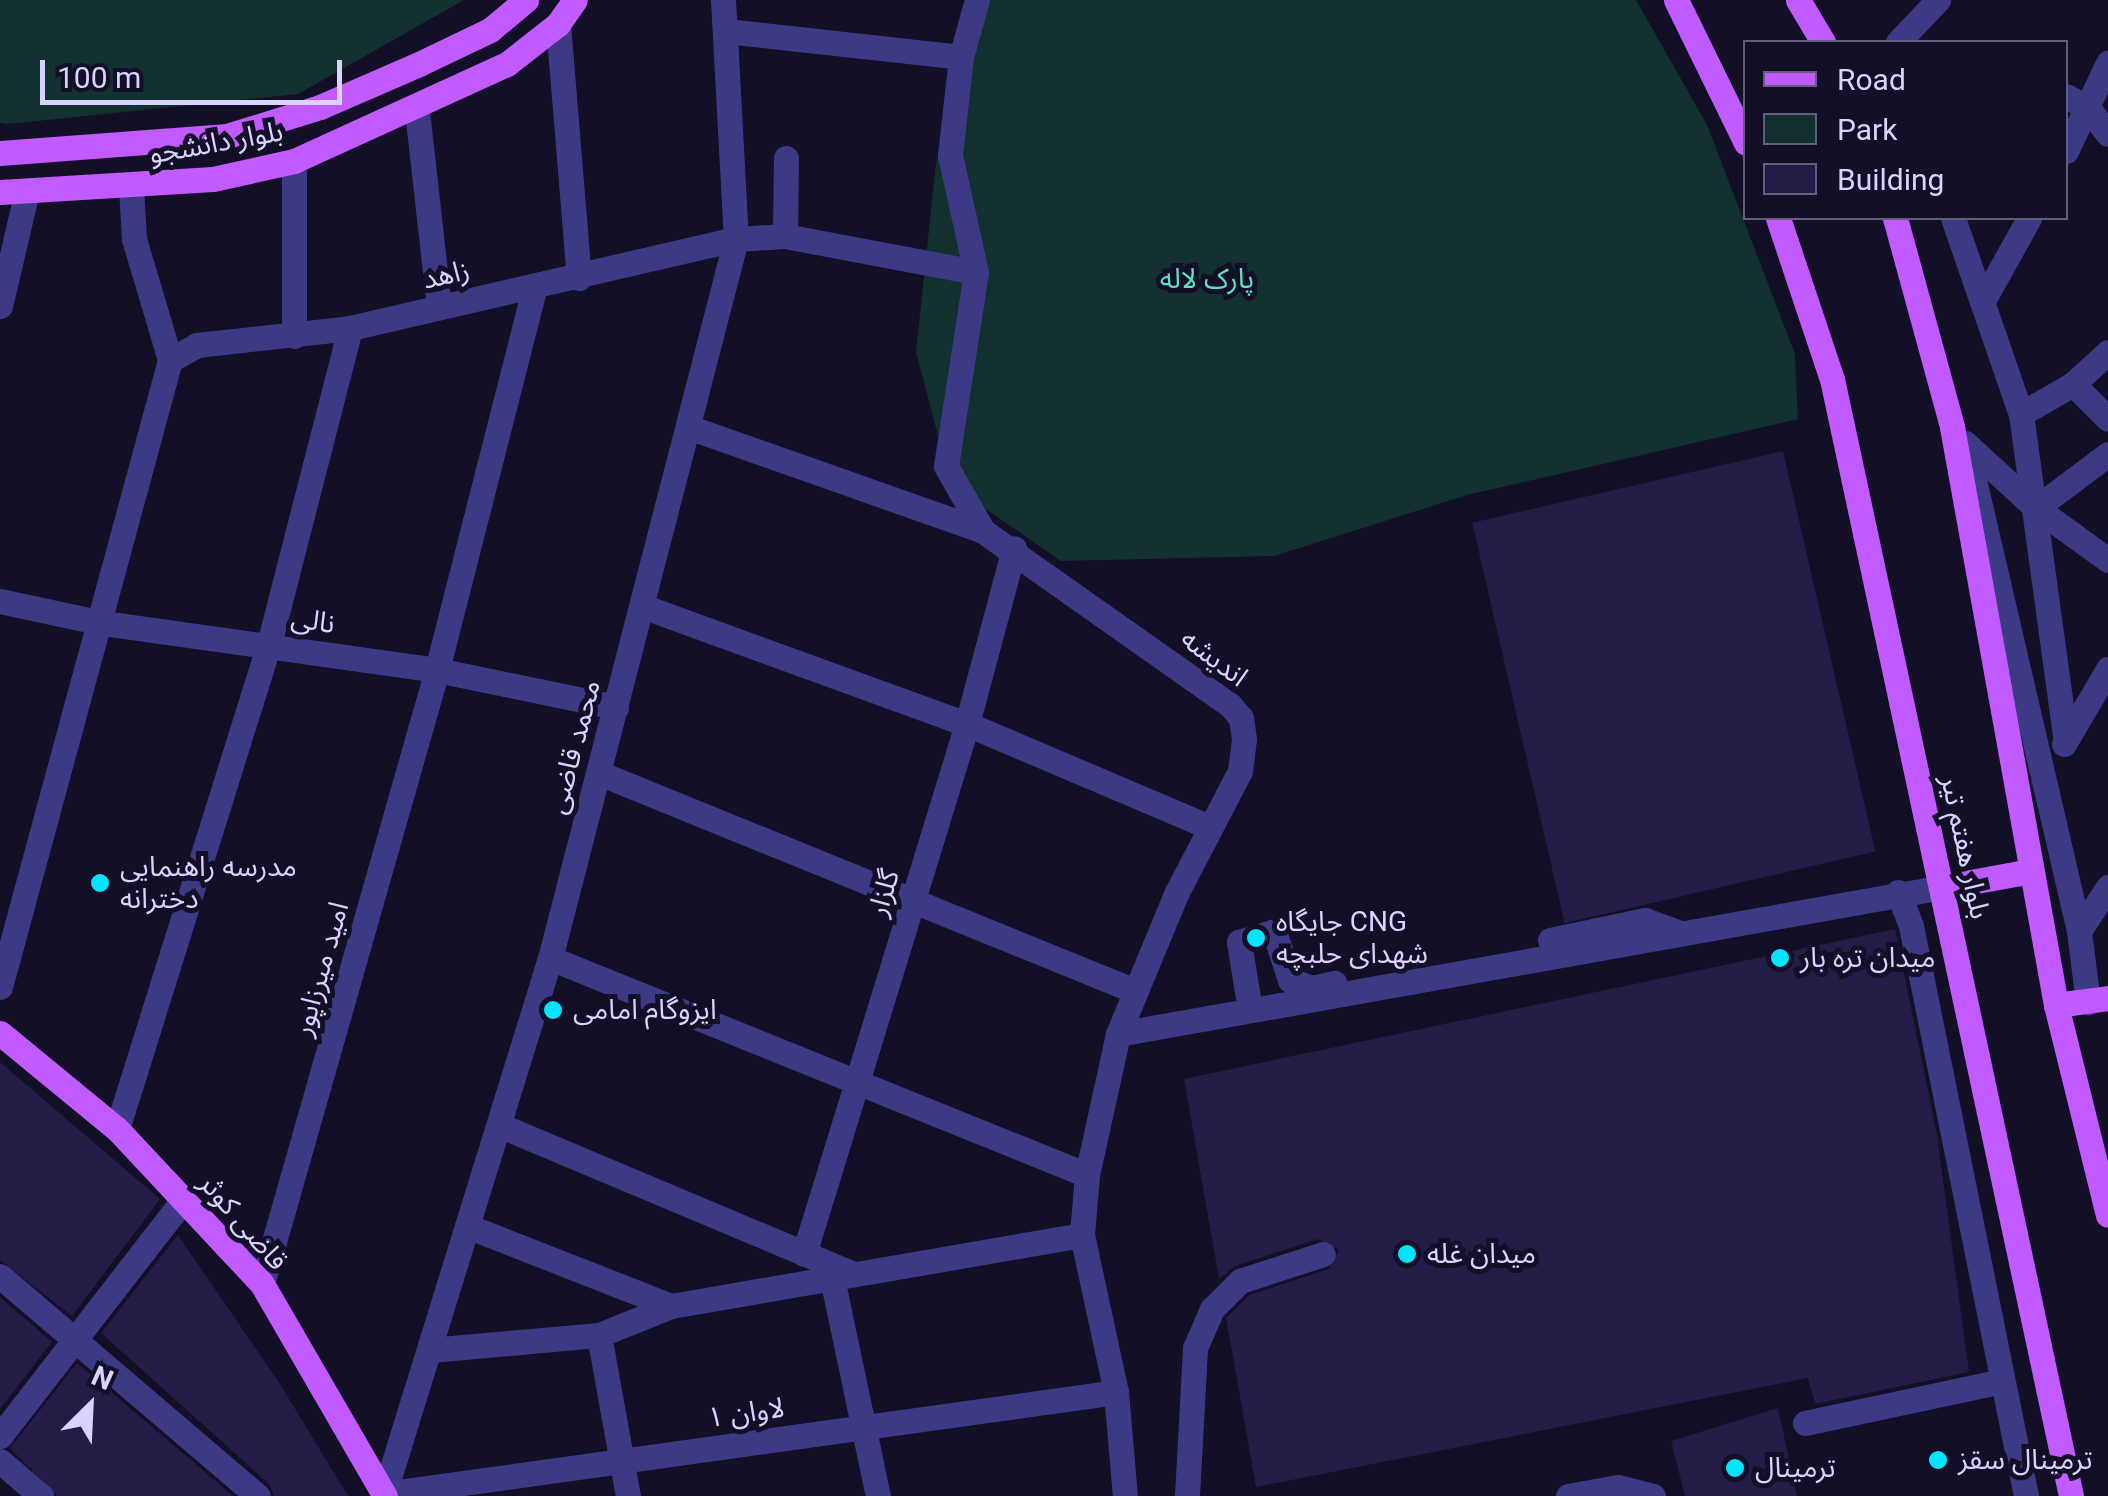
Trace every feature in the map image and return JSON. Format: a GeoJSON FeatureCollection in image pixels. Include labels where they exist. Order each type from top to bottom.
{"type":"FeatureCollection","features":[{"type":"Feature","properties":{"kind":"main road","name":"بلوار دانشجو"},"geometry":{"type":"LineString","coordinates":[[0,153],[226,136],[320,107],[419,64],[490,30],[526,0]]}},
{"type":"Feature","properties":{"kind":"main road","name":"بلوار دانشجو"},"geometry":{"type":"LineString","coordinates":[[0,192],[131,187],[294,162],[416,110],[508,64],[558,24],[575,0]]}},
{"type":"Feature","properties":{"kind":"main road"},"geometry":{"type":"LineString","coordinates":[[1676,0],[1743,138]]}},
{"type":"Feature","properties":{"kind":"main road"},"geometry":{"type":"LineString","coordinates":[[1798,0],[1821,40]]}},
{"type":"Feature","properties":{"kind":"main road","name":"بلوار هفتم تیر"},"geometry":{"type":"LineString","coordinates":[[1779,220],[1800,267],[1832,379],[2071,1496]]}},
{"type":"Feature","properties":{"kind":"main road"},"geometry":{"type":"LineString","coordinates":[[1896,220],[1959,436],[2056,1005],[2108,1215]]}},
{"type":"Feature","properties":{"kind":"main road"},"geometry":{"type":"LineString","coordinates":[[1943,887],[2031,871]]}},
{"type":"Feature","properties":{"kind":"main road"},"geometry":{"type":"LineString","coordinates":[[2056,1005],[2098,1000]]}},
{"type":"Feature","properties":{"kind":"main road","name":"قاضی کوثر"},"geometry":{"type":"LineString","coordinates":[[0,1034],[117,1128],[262,1284],[385,1495]]}},
{"type":"Feature","properties":{"kind":"street","name":"محمد قاضی"},"geometry":{"type":"LineString","coordinates":[[385,1495],[550,958],[691,428],[736,239],[723,0]]}},
{"type":"Feature","properties":{"kind":"street"},"geometry":{"type":"LineString","coordinates":[[977,0],[961,57],[950,155],[976,272],[946,466],[983,531]]}},
{"type":"Feature","properties":{"kind":"street"},"geometry":{"type":"LineString","coordinates":[[1900,40],[1938,0]]}},
{"type":"Feature","properties":{"kind":"street"},"geometry":{"type":"LineString","coordinates":[[558,24],[580,278]]}},
{"type":"Feature","properties":{"kind":"street"},"geometry":{"type":"LineString","coordinates":[[726,30],[961,57]]}},
{"type":"Feature","properties":{"kind":"street"},"geometry":{"type":"LineString","coordinates":[[2068,148],[2108,63]]}},
{"type":"Feature","properties":{"kind":"street"},"geometry":{"type":"LineString","coordinates":[[2068,97],[2089,109],[2108,134]]}},
{"type":"Feature","properties":{"kind":"street"},"geometry":{"type":"LineString","coordinates":[[416,110],[439,307]]}},
{"type":"Feature","properties":{"kind":"street"},"geometry":{"type":"LineString","coordinates":[[786,158],[786,236]]}},
{"type":"Feature","properties":{"kind":"street"},"geometry":{"type":"LineString","coordinates":[[294,162],[294,336]]}},
{"type":"Feature","properties":{"kind":"street"},"geometry":{"type":"LineString","coordinates":[[0,987],[103,624],[170,360],[134,239],[131,187]]}},
{"type":"Feature","properties":{"kind":"street"},"geometry":{"type":"LineString","coordinates":[[0,306],[27,190]]}},
{"type":"Feature","properties":{"kind":"street"},"geometry":{"type":"LineString","coordinates":[[1954,220],[2021,414],[2066,741]]}},
{"type":"Feature","properties":{"kind":"street"},"geometry":{"type":"LineString","coordinates":[[1984,299],[2028,220]]}},
{"type":"Feature","properties":{"kind":"street","name":"زاهد"},"geometry":{"type":"LineString","coordinates":[[170,360],[197,345],[350,328],[736,239],[786,236],[976,272]]}},
{"type":"Feature","properties":{"kind":"street","name":"امید میرزاپور"},"geometry":{"type":"LineString","coordinates":[[262,1284],[438,670],[535,285]]}},
{"type":"Feature","properties":{"kind":"street"},"geometry":{"type":"LineString","coordinates":[[117,1128],[269,644],[350,328]]}},
{"type":"Feature","properties":{"kind":"street"},"geometry":{"type":"LineString","coordinates":[[2021,414],[2073,384],[2108,352]]}},
{"type":"Feature","properties":{"kind":"street"},"geometry":{"type":"LineString","coordinates":[[2073,384],[2108,419]]}},
{"type":"Feature","properties":{"kind":"street","name":"اندیشه"},"geometry":{"type":"LineString","coordinates":[[691,428],[983,531],[1014,548],[1241,718],[1240,772],[1210,828],[1118,1034],[1087,1175],[1082,1235],[1116,1392],[1118,1495]]}},
{"type":"Feature","properties":{"kind":"street"},"geometry":{"type":"LineString","coordinates":[[1959,436],[2036,508],[2108,560]]}},
{"type":"Feature","properties":{"kind":"street"},"geometry":{"type":"LineString","coordinates":[[1959,436],[2098,1000]]}},
{"type":"Feature","properties":{"kind":"street"},"geometry":{"type":"LineString","coordinates":[[2036,508],[2108,454]]}},
{"type":"Feature","properties":{"kind":"street","name":"گلزار"},"geometry":{"type":"LineString","coordinates":[[804,1254],[967,724],[1014,548]]}},
{"type":"Feature","properties":{"kind":"street","name":"نالی"},"geometry":{"type":"LineString","coordinates":[[0,601],[103,624],[438,670],[616,707]]}},
{"type":"Feature","properties":{"kind":"street"},"geometry":{"type":"LineString","coordinates":[[642,606],[967,724],[1210,828]]}},
{"type":"Feature","properties":{"kind":"street"},"geometry":{"type":"LineString","coordinates":[[2042,771],[2066,741],[2108,670]]}},
{"type":"Feature","properties":{"kind":"street"},"geometry":{"type":"LineString","coordinates":[[598,773],[1135,991]]}},
{"type":"Feature","properties":{"kind":"street"},"geometry":{"type":"LineString","coordinates":[[1118,1034],[1943,887]]}},
{"type":"Feature","properties":{"kind":"street"},"geometry":{"type":"LineString","coordinates":[[2079,932],[2108,887]]}},
{"type":"Feature","properties":{"kind":"street"},"geometry":{"type":"LineString","coordinates":[[1898,892],[1911,926],[1998,1382],[2026,1496]]}},
{"type":"Feature","properties":{"kind":"street"},"geometry":{"type":"LineString","coordinates":[[1250,1010],[1240,942],[1274,931],[1290,980],[1312,988],[1645,920],[1680,933]]}},
{"type":"Feature","properties":{"kind":"street"},"geometry":{"type":"LineString","coordinates":[[550,958],[858,1079],[926,1114],[1087,1175]]}},
{"type":"Feature","properties":{"kind":"street"},"geometry":{"type":"LineString","coordinates":[[499,1125],[804,1254],[843,1276]]}},
{"type":"Feature","properties":{"kind":"street"},"geometry":{"type":"LineString","coordinates":[[0,1436],[183,1200]]}},
{"type":"Feature","properties":{"kind":"street"},"geometry":{"type":"LineString","coordinates":[[467,1226],[671,1306]]}},
{"type":"Feature","properties":{"kind":"street"},"geometry":{"type":"LineString","coordinates":[[430,1350],[599,1335],[671,1306],[1082,1235]]}},
{"type":"Feature","properties":{"kind":"street"},"geometry":{"type":"LineString","coordinates":[[1187,1496],[1195,1348],[1212,1309],[1240,1280],[1323,1254]]}},
{"type":"Feature","properties":{"kind":"street"},"geometry":{"type":"LineString","coordinates":[[0,1276],[78,1337],[258,1496]]}},
{"type":"Feature","properties":{"kind":"street"},"geometry":{"type":"LineString","coordinates":[[843,1276],[878,1496]]}},
{"type":"Feature","properties":{"kind":"street"},"geometry":{"type":"LineString","coordinates":[[599,1335],[628,1496]]}},
{"type":"Feature","properties":{"kind":"street"},"geometry":{"type":"LineString","coordinates":[[1805,1422],[1998,1382]]}},
{"type":"Feature","properties":{"kind":"street","name":"لاوان ۱"},"geometry":{"type":"LineString","coordinates":[[385,1495],[1116,1392]]}},
{"type":"Feature","properties":{"kind":"street"},"geometry":{"type":"LineString","coordinates":[[0,1461],[42,1496]]}},
{"type":"Feature","properties":{"kind":"street"},"geometry":{"type":"LineString","coordinates":[[1568,1496],[1617,1487],[1653,1496]]}},
{"type":"Feature","properties":{"kind":"green space"},"geometry":{"type":"Polygon","coordinates":[[[0,0],[464,0],[298,94],[8,124],[0,123],[0,0]]]}},
{"type":"Feature","properties":{"kind":"green space","name":"پارک لاله"},"geometry":{"type":"Polygon","coordinates":[[[983,0],[1636,0],[1707,125],[1795,354],[1798,419],[1467,495],[1274,556],[1061,561],[986,509],[946,466],[916,352],[936,163],[983,0]]]}},
{"type":"Feature","properties":{"kind":"building"},"geometry":{"type":"Polygon","coordinates":[[[1783,451],[1875,851],[1565,923],[1472,523],[1783,451]]]}},
{"type":"Feature","properties":{"kind":"building"},"geometry":{"type":"Polygon","coordinates":[[[1895,929],[1937,1135],[1969,1372],[1815,1404],[1808,1378],[1256,1487],[1226,1318],[1249,1295],[1329,1269],[1339,1250],[1318,1239],[1235,1266],[1219,1279],[1184,1079],[1895,929]]]}},
{"type":"Feature","properties":{"kind":"building"},"geometry":{"type":"Polygon","coordinates":[[[0,1062],[160,1199],[72,1316],[0,1260],[0,1062]]]}},
{"type":"Feature","properties":{"kind":"building"},"geometry":{"type":"Polygon","coordinates":[[[178,1235],[280,1384],[348,1496],[274,1496],[269,1484],[101,1333],[178,1235]]]}},
{"type":"Feature","properties":{"kind":"building"},"geometry":{"type":"Polygon","coordinates":[[[0,1297],[52,1342],[0,1409],[0,1297]]]}},
{"type":"Feature","properties":{"kind":"building"},"geometry":{"type":"Polygon","coordinates":[[[77,1363],[233,1496],[57,1496],[10,1448],[77,1363]]]}},
{"type":"Feature","properties":{"kind":"building","name":"ترمینال"},"geometry":{"type":"Polygon","coordinates":[[[1778,1408],[1797,1496],[1685,1496],[1671,1441],[1778,1408]]]}},
{"type":"Feature","properties":{"kind":"place","name":"مدرسه راهنمایی دخترانه"},"geometry":{"type":"Point","coordinates":[100,883]}},
{"type":"Feature","properties":{"kind":"place","name":"جایگاه CNG شهدای حلبچه"},"geometry":{"type":"Point","coordinates":[1256,938]}},
{"type":"Feature","properties":{"kind":"place","name":"میدان تره بار"},"geometry":{"type":"Point","coordinates":[1780,958]}},
{"type":"Feature","properties":{"kind":"place","name":"ایزوگام امامی"},"geometry":{"type":"Point","coordinates":[553,1010]}},
{"type":"Feature","properties":{"kind":"place","name":"میدان غله"},"geometry":{"type":"Point","coordinates":[1407,1254]}},
{"type":"Feature","properties":{"kind":"place","name":"ترمینال سقز"},"geometry":{"type":"Point","coordinates":[1938,1460]}},
{"type":"Feature","properties":{"kind":"place","name":"ترمینال"},"geometry":{"type":"Point","coordinates":[1735,1468]}}]}
